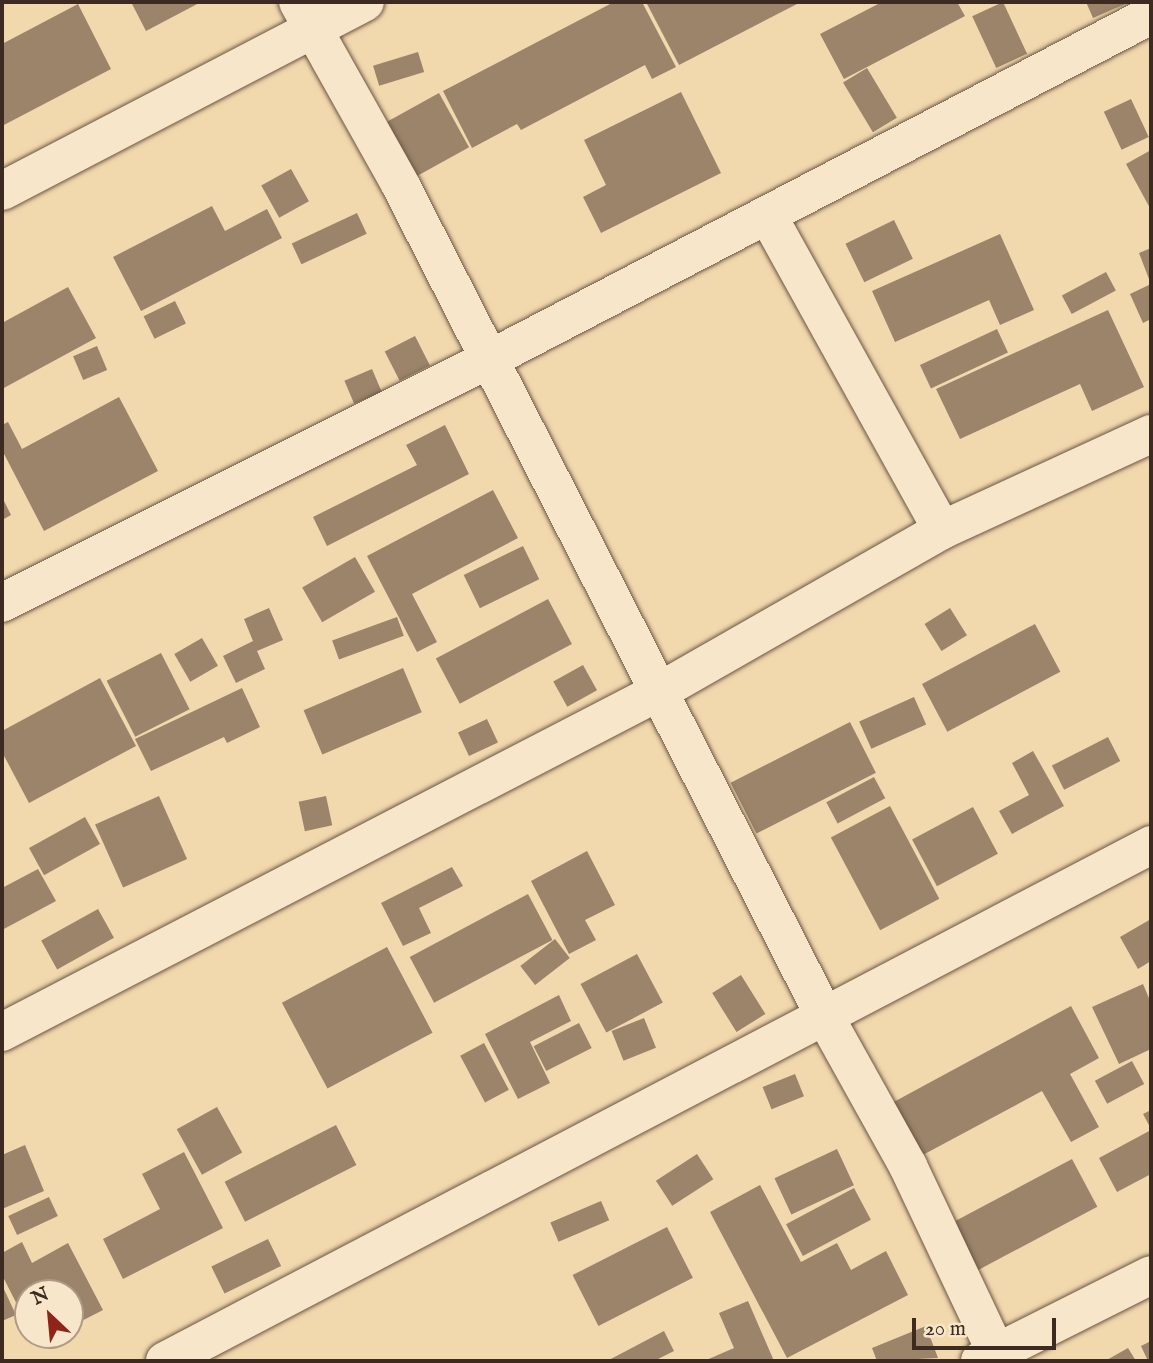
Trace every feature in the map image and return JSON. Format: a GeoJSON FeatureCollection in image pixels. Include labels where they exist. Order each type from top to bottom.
{"type":"FeatureCollection","features":[{"type":"Feature","properties":{"kind":"street"},"geometry":{"type":"LineString","coordinates":[[2,191],[305,16],[365,2]]}},
{"type":"Feature","properties":{"kind":"street"},"geometry":{"type":"LineString","coordinates":[[2,603],[489,359],[1151,15]]}},
{"type":"Feature","properties":{"kind":"street"},"geometry":{"type":"LineString","coordinates":[[305,16],[400,184],[824,1015],[908,1166],[992,1359],[1151,1275]]}},
{"type":"Feature","properties":{"kind":"street"},"geometry":{"type":"LineString","coordinates":[[768,216],[942,530]]}},
{"type":"Feature","properties":{"kind":"street"},"geometry":{"type":"LineString","coordinates":[[2,1032],[660,691],[942,530],[1151,434]]}},
{"type":"Feature","properties":{"kind":"street"},"geometry":{"type":"LineString","coordinates":[[165,1361],[1151,845]]}},
{"type":"Feature","properties":{"kind":"building"},"geometry":{"type":"Polygon","coordinates":[[[131,2],[201,2],[146,31],[131,2]]]}},
{"type":"Feature","properties":{"kind":"building"},"geometry":{"type":"Polygon","coordinates":[[[614,2],[642,2],[676,67],[652,79],[645,65],[521,130],[517,124],[472,148],[443,91],[614,2]]]}},
{"type":"Feature","properties":{"kind":"building"},"geometry":{"type":"Polygon","coordinates":[[[646,2],[796,2],[797,4],[679,65],[646,2]]]}},
{"type":"Feature","properties":{"kind":"building"},"geometry":{"type":"Polygon","coordinates":[[[882,2],[957,2],[965,16],[844,79],[820,34],[882,2]]]}},
{"type":"Feature","properties":{"kind":"building"},"geometry":{"type":"Polygon","coordinates":[[[1003,2],[1027,54],[996,68],[972,16],[1003,2]]]}},
{"type":"Feature","properties":{"kind":"building"},"geometry":{"type":"Polygon","coordinates":[[[1086,2],[1124,2],[1125,4],[1093,18],[1086,2]]]}},
{"type":"Feature","properties":{"kind":"building"},"geometry":{"type":"Polygon","coordinates":[[[78,4],[111,69],[2,126],[2,44],[78,4]]]}},
{"type":"Feature","properties":{"kind":"building"},"geometry":{"type":"Polygon","coordinates":[[[418,52],[424,72],[379,86],[373,66],[418,52]]]}},
{"type":"Feature","properties":{"kind":"building"},"geometry":{"type":"Polygon","coordinates":[[[867,68],[897,118],[873,132],[843,82],[867,68]]]}},
{"type":"Feature","properties":{"kind":"building"},"geometry":{"type":"Polygon","coordinates":[[[681,92],[721,173],[601,233],[583,197],[606,185],[584,140],[681,92]]]}},
{"type":"Feature","properties":{"kind":"building"},"geometry":{"type":"Polygon","coordinates":[[[439,93],[469,147],[415,177],[385,123],[439,93]]]}},
{"type":"Feature","properties":{"kind":"building"},"geometry":{"type":"Polygon","coordinates":[[[1131,99],[1149,137],[1122,150],[1104,112],[1131,99]]]}},
{"type":"Feature","properties":{"kind":"building"},"geometry":{"type":"Polygon","coordinates":[[[1151,150],[1151,210],[1126,164],[1151,150]]]}},
{"type":"Feature","properties":{"kind":"building"},"geometry":{"type":"Polygon","coordinates":[[[291,169],[309,201],[279,218],[261,185],[291,169]]]}},
{"type":"Feature","properties":{"kind":"building"},"geometry":{"type":"Polygon","coordinates":[[[212,206],[225,231],[267,209],[282,238],[141,311],[113,257],[212,206]]]}},
{"type":"Feature","properties":{"kind":"building"},"geometry":{"type":"Polygon","coordinates":[[[357,213],[367,234],[301,264],[292,243],[357,213]]]}},
{"type":"Feature","properties":{"kind":"building"},"geometry":{"type":"Polygon","coordinates":[[[894,220],[913,259],[864,282],[845,244],[894,220]]]}},
{"type":"Feature","properties":{"kind":"building"},"geometry":{"type":"Polygon","coordinates":[[[1000,234],[1034,310],[1000,325],[989,300],[895,342],[872,291],[1000,234]]]}},
{"type":"Feature","properties":{"kind":"building"},"geometry":{"type":"Polygon","coordinates":[[[1151,248],[1151,278],[1149,279],[1139,253],[1151,248]]]}},
{"type":"Feature","properties":{"kind":"building"},"geometry":{"type":"Polygon","coordinates":[[[1106,272],[1116,291],[1072,314],[1062,295],[1106,272]]]}},
{"type":"Feature","properties":{"kind":"building"},"geometry":{"type":"Polygon","coordinates":[[[1151,284],[1151,319],[1143,323],[1130,294],[1151,284]]]}},
{"type":"Feature","properties":{"kind":"building"},"geometry":{"type":"Polygon","coordinates":[[[68,287],[96,338],[2,389],[2,323],[68,287]]]}},
{"type":"Feature","properties":{"kind":"building"},"geometry":{"type":"Polygon","coordinates":[[[175,301],[186,323],[155,339],[144,316],[175,301]]]}},
{"type":"Feature","properties":{"kind":"building"},"geometry":{"type":"Polygon","coordinates":[[[1108,310],[1144,387],[1092,411],[1080,384],[960,439],[936,389],[1108,310]]]}},
{"type":"Feature","properties":{"kind":"building"},"geometry":{"type":"Polygon","coordinates":[[[997,329],[1008,353],[931,388],[920,365],[997,329]]]}},
{"type":"Feature","properties":{"kind":"building"},"geometry":{"type":"Polygon","coordinates":[[[415,336],[430,365],[400,381],[385,351],[415,336]]]}},
{"type":"Feature","properties":{"kind":"building"},"geometry":{"type":"Polygon","coordinates":[[[97,346],[107,370],[83,380],[73,356],[97,346]]]}},
{"type":"Feature","properties":{"kind":"building"},"geometry":{"type":"Polygon","coordinates":[[[372,369],[382,392],[354,404],[344,381],[372,369]]]}},
{"type":"Feature","properties":{"kind":"building"},"geometry":{"type":"Polygon","coordinates":[[[119,397],[158,471],[44,531],[2,450],[2,425],[8,422],[22,449],[119,397]]]}},
{"type":"Feature","properties":{"kind":"building"},"geometry":{"type":"Polygon","coordinates":[[[445,425],[469,474],[327,546],[313,517],[417,465],[406,445],[445,425]]]}},
{"type":"Feature","properties":{"kind":"building"},"geometry":{"type":"Polygon","coordinates":[[[493,490],[518,538],[412,594],[437,642],[417,652],[367,556],[493,490]]]}},
{"type":"Feature","properties":{"kind":"building"},"geometry":{"type":"Polygon","coordinates":[[[2,497],[11,515],[2,520],[2,497]]]}},
{"type":"Feature","properties":{"kind":"building"},"geometry":{"type":"Polygon","coordinates":[[[523,546],[539,579],[480,608],[464,575],[523,546]]]}},
{"type":"Feature","properties":{"kind":"building"},"geometry":{"type":"Polygon","coordinates":[[[355,557],[375,592],[322,622],[302,588],[355,557]]]}},
{"type":"Feature","properties":{"kind":"building"},"geometry":{"type":"Polygon","coordinates":[[[548,599],[572,644],[460,704],[436,659],[548,599]]]}},
{"type":"Feature","properties":{"kind":"building"},"geometry":{"type":"Polygon","coordinates":[[[269,608],[283,640],[257,651],[265,669],[236,683],[223,656],[253,641],[244,619],[269,608]]]}},
{"type":"Feature","properties":{"kind":"building"},"geometry":{"type":"Polygon","coordinates":[[[950,608],[967,635],[942,651],[925,624],[950,608]]]}},
{"type":"Feature","properties":{"kind":"building"},"geometry":{"type":"Polygon","coordinates":[[[397,617],[404,636],[339,659],[332,641],[397,617]]]}},
{"type":"Feature","properties":{"kind":"building"},"geometry":{"type":"Polygon","coordinates":[[[1035,624],[1060,672],[947,732],[922,684],[1035,624]]]}},
{"type":"Feature","properties":{"kind":"building"},"geometry":{"type":"Polygon","coordinates":[[[202,638],[218,666],[190,682],[174,654],[202,638]]]}},
{"type":"Feature","properties":{"kind":"building"},"geometry":{"type":"Polygon","coordinates":[[[161,653],[190,709],[135,737],[107,681],[161,653]]]}},
{"type":"Feature","properties":{"kind":"building"},"geometry":{"type":"Polygon","coordinates":[[[583,665],[597,690],[567,707],[553,681],[583,665]]]}},
{"type":"Feature","properties":{"kind":"building"},"geometry":{"type":"Polygon","coordinates":[[[403,668],[422,712],[322,754],[304,710],[403,668]]]}},
{"type":"Feature","properties":{"kind":"building"},"geometry":{"type":"Polygon","coordinates":[[[100,678],[136,746],[29,803],[2,752],[2,731],[100,678]]]}},
{"type":"Feature","properties":{"kind":"building"},"geometry":{"type":"Polygon","coordinates":[[[242,688],[260,727],[227,743],[224,737],[151,771],[135,739],[242,688]]]}},
{"type":"Feature","properties":{"kind":"building"},"geometry":{"type":"Polygon","coordinates":[[[914,697],[926,724],[871,749],[859,721],[914,697]]]}},
{"type":"Feature","properties":{"kind":"building"},"geometry":{"type":"Polygon","coordinates":[[[487,719],[498,743],[469,756],[458,733],[487,719]]]}},
{"type":"Feature","properties":{"kind":"building"},"geometry":{"type":"Polygon","coordinates":[[[850,722],[876,773],[756,834],[731,783],[850,722]]]}},
{"type":"Feature","properties":{"kind":"building"},"geometry":{"type":"Polygon","coordinates":[[[1108,737],[1120,761],[1064,790],[1052,766],[1108,737]]]}},
{"type":"Feature","properties":{"kind":"building"},"geometry":{"type":"Polygon","coordinates":[[[1033,751],[1064,806],[1012,834],[999,811],[1029,795],[1012,763],[1033,751]]]}},
{"type":"Feature","properties":{"kind":"building"},"geometry":{"type":"Polygon","coordinates":[[[874,777],[885,798],[838,824],[826,802],[874,777]]]}},
{"type":"Feature","properties":{"kind":"building"},"geometry":{"type":"Polygon","coordinates":[[[159,796],[187,859],[123,888],[95,824],[159,796]]]}},
{"type":"Feature","properties":{"kind":"building"},"geometry":{"type":"Polygon","coordinates":[[[326,796],[332,825],[305,831],[299,802],[326,796]]]}},
{"type":"Feature","properties":{"kind":"building"},"geometry":{"type":"Polygon","coordinates":[[[890,806],[939,899],[880,930],[831,837],[890,806]]]}},
{"type":"Feature","properties":{"kind":"building"},"geometry":{"type":"Polygon","coordinates":[[[973,807],[998,854],[937,886],[912,839],[973,807]]]}},
{"type":"Feature","properties":{"kind":"building"},"geometry":{"type":"Polygon","coordinates":[[[85,817],[100,844],[44,875],[29,848],[85,817]]]}},
{"type":"Feature","properties":{"kind":"building"},"geometry":{"type":"Polygon","coordinates":[[[587,851],[615,905],[585,920],[596,940],[569,954],[531,881],[587,851]]]}},
{"type":"Feature","properties":{"kind":"building"},"geometry":{"type":"Polygon","coordinates":[[[452,867],[463,886],[419,908],[431,933],[403,946],[381,903],[452,867]]]}},
{"type":"Feature","properties":{"kind":"building"},"geometry":{"type":"Polygon","coordinates":[[[38,869],[56,901],[2,930],[2,888],[38,869]]]}},
{"type":"Feature","properties":{"kind":"building"},"geometry":{"type":"Polygon","coordinates":[[[528,894],[552,940],[434,1003],[410,957],[528,894]]]}},
{"type":"Feature","properties":{"kind":"building"},"geometry":{"type":"Polygon","coordinates":[[[98,909],[114,938],[57,969],[41,941],[98,909]]]}},
{"type":"Feature","properties":{"kind":"building"},"geometry":{"type":"Polygon","coordinates":[[[1151,919],[1151,961],[1138,969],[1120,937],[1151,919]]]}},
{"type":"Feature","properties":{"kind":"building"},"geometry":{"type":"Polygon","coordinates":[[[555,939],[570,958],[535,985],[520,966],[555,939]]]}},
{"type":"Feature","properties":{"kind":"building"},"geometry":{"type":"Polygon","coordinates":[[[387,947],[433,1033],[327,1089],[282,1003],[387,947]]]}},
{"type":"Feature","properties":{"kind":"building"},"geometry":{"type":"Polygon","coordinates":[[[637,954],[663,1003],[606,1033],[580,984],[637,954]]]}},
{"type":"Feature","properties":{"kind":"building"},"geometry":{"type":"Polygon","coordinates":[[[741,975],[765,1014],[737,1032],[712,993],[741,975]]]}},
{"type":"Feature","properties":{"kind":"building"},"geometry":{"type":"Polygon","coordinates":[[[1143,984],[1151,1003],[1151,1049],[1119,1064],[1092,1007],[1143,984]]]}},
{"type":"Feature","properties":{"kind":"building"},"geometry":{"type":"Polygon","coordinates":[[[559,995],[571,1021],[530,1042],[550,1083],[518,1099],[485,1034],[559,995]]]}},
{"type":"Feature","properties":{"kind":"building"},"geometry":{"type":"Polygon","coordinates":[[[1071,1006],[1099,1058],[1070,1074],[1099,1127],[1071,1142],[1042,1091],[919,1157],[890,1104],[1071,1006]]]}},
{"type":"Feature","properties":{"kind":"building"},"geometry":{"type":"Polygon","coordinates":[[[644,1018],[656,1048],[624,1061],[612,1031],[644,1018]]]}},
{"type":"Feature","properties":{"kind":"building"},"geometry":{"type":"Polygon","coordinates":[[[579,1023],[592,1048],[546,1071],[534,1046],[579,1023]]]}},
{"type":"Feature","properties":{"kind":"building"},"geometry":{"type":"Polygon","coordinates":[[[484,1043],[509,1090],[485,1102],[460,1056],[484,1043]]]}},
{"type":"Feature","properties":{"kind":"building"},"geometry":{"type":"Polygon","coordinates":[[[1132,1061],[1144,1084],[1107,1104],[1095,1081],[1132,1061]]]}},
{"type":"Feature","properties":{"kind":"building"},"geometry":{"type":"Polygon","coordinates":[[[795,1074],[804,1096],[772,1109],[763,1087],[795,1074]]]}},
{"type":"Feature","properties":{"kind":"building"},"geometry":{"type":"Polygon","coordinates":[[[217,1107],[242,1152],[202,1175],[177,1129],[217,1107]]]}},
{"type":"Feature","properties":{"kind":"building"},"geometry":{"type":"Polygon","coordinates":[[[1151,1110],[1151,1129],[1143,1114],[1151,1110]]]}},
{"type":"Feature","properties":{"kind":"building"},"geometry":{"type":"Polygon","coordinates":[[[336,1125],[356,1165],[245,1222],[225,1182],[336,1125]]]}},
{"type":"Feature","properties":{"kind":"building"},"geometry":{"type":"Polygon","coordinates":[[[1151,1130],[1151,1174],[1117,1192],[1099,1158],[1151,1130]]]}},
{"type":"Feature","properties":{"kind":"building"},"geometry":{"type":"Polygon","coordinates":[[[25,1145],[44,1191],[2,1209],[2,1155],[25,1145]]]}},
{"type":"Feature","properties":{"kind":"building"},"geometry":{"type":"Polygon","coordinates":[[[837,1149],[854,1185],[791,1214],[774,1178],[837,1149]]]}},
{"type":"Feature","properties":{"kind":"building"},"geometry":{"type":"Polygon","coordinates":[[[184,1152],[223,1228],[123,1279],[103,1239],[160,1209],[142,1174],[184,1152]]]}},
{"type":"Feature","properties":{"kind":"building"},"geometry":{"type":"Polygon","coordinates":[[[697,1154],[713,1179],[672,1206],[656,1181],[697,1154]]]}},
{"type":"Feature","properties":{"kind":"building"},"geometry":{"type":"Polygon","coordinates":[[[1072,1159],[1097,1207],[976,1271],[950,1224],[1072,1159]]]}},
{"type":"Feature","properties":{"kind":"building"},"geometry":{"type":"Polygon","coordinates":[[[760,1185],[801,1262],[837,1243],[851,1270],[886,1251],[908,1295],[787,1358],[710,1212],[760,1185]]]}},
{"type":"Feature","properties":{"kind":"building"},"geometry":{"type":"Polygon","coordinates":[[[854,1188],[871,1220],[803,1256],[786,1224],[854,1188]]]}},
{"type":"Feature","properties":{"kind":"building"},"geometry":{"type":"Polygon","coordinates":[[[49,1197],[58,1216],[17,1235],[8,1216],[49,1197]]]}},
{"type":"Feature","properties":{"kind":"building"},"geometry":{"type":"Polygon","coordinates":[[[601,1201],[609,1220],[559,1242],[550,1222],[601,1201]]]}},
{"type":"Feature","properties":{"kind":"building"},"geometry":{"type":"Polygon","coordinates":[[[667,1227],[693,1278],[598,1326],[573,1275],[667,1227]]]}},
{"type":"Feature","properties":{"kind":"building"},"geometry":{"type":"Polygon","coordinates":[[[268,1239],[281,1266],[225,1294],[211,1267],[268,1239]]]}},
{"type":"Feature","properties":{"kind":"building"},"geometry":{"type":"Polygon","coordinates":[[[22,1242],[32,1263],[68,1243],[103,1310],[84,1320],[84,1279],[14,1279],[14,1299],[2,1275],[2,1253],[22,1242]]]}},
{"type":"Feature","properties":{"kind":"building"},"geometry":{"type":"Polygon","coordinates":[[[2,1285],[14,1316],[2,1321],[2,1285]]]}},
{"type":"Feature","properties":{"kind":"building"},"geometry":{"type":"Polygon","coordinates":[[[748,1301],[774,1361],[704,1361],[734,1348],[719,1313],[748,1301]]]}},
{"type":"Feature","properties":{"kind":"building"},"geometry":{"type":"Polygon","coordinates":[[[926,1326],[938,1358],[877,1361],[872,1348],[926,1326]]]}},
{"type":"Feature","properties":{"kind":"building"},"geometry":{"type":"Polygon","coordinates":[[[664,1331],[674,1351],[654,1361],[607,1361],[664,1331]]]}},
{"type":"Feature","properties":{"kind":"building"},"geometry":{"type":"Polygon","coordinates":[[[1151,1341],[1151,1361],[1148,1361],[1141,1346],[1151,1341]]]}},
{"type":"Feature","properties":{"kind":"building"},"geometry":{"type":"Polygon","coordinates":[[[1128,1348],[1136,1361],[1105,1361],[1128,1348]]]}}]}
